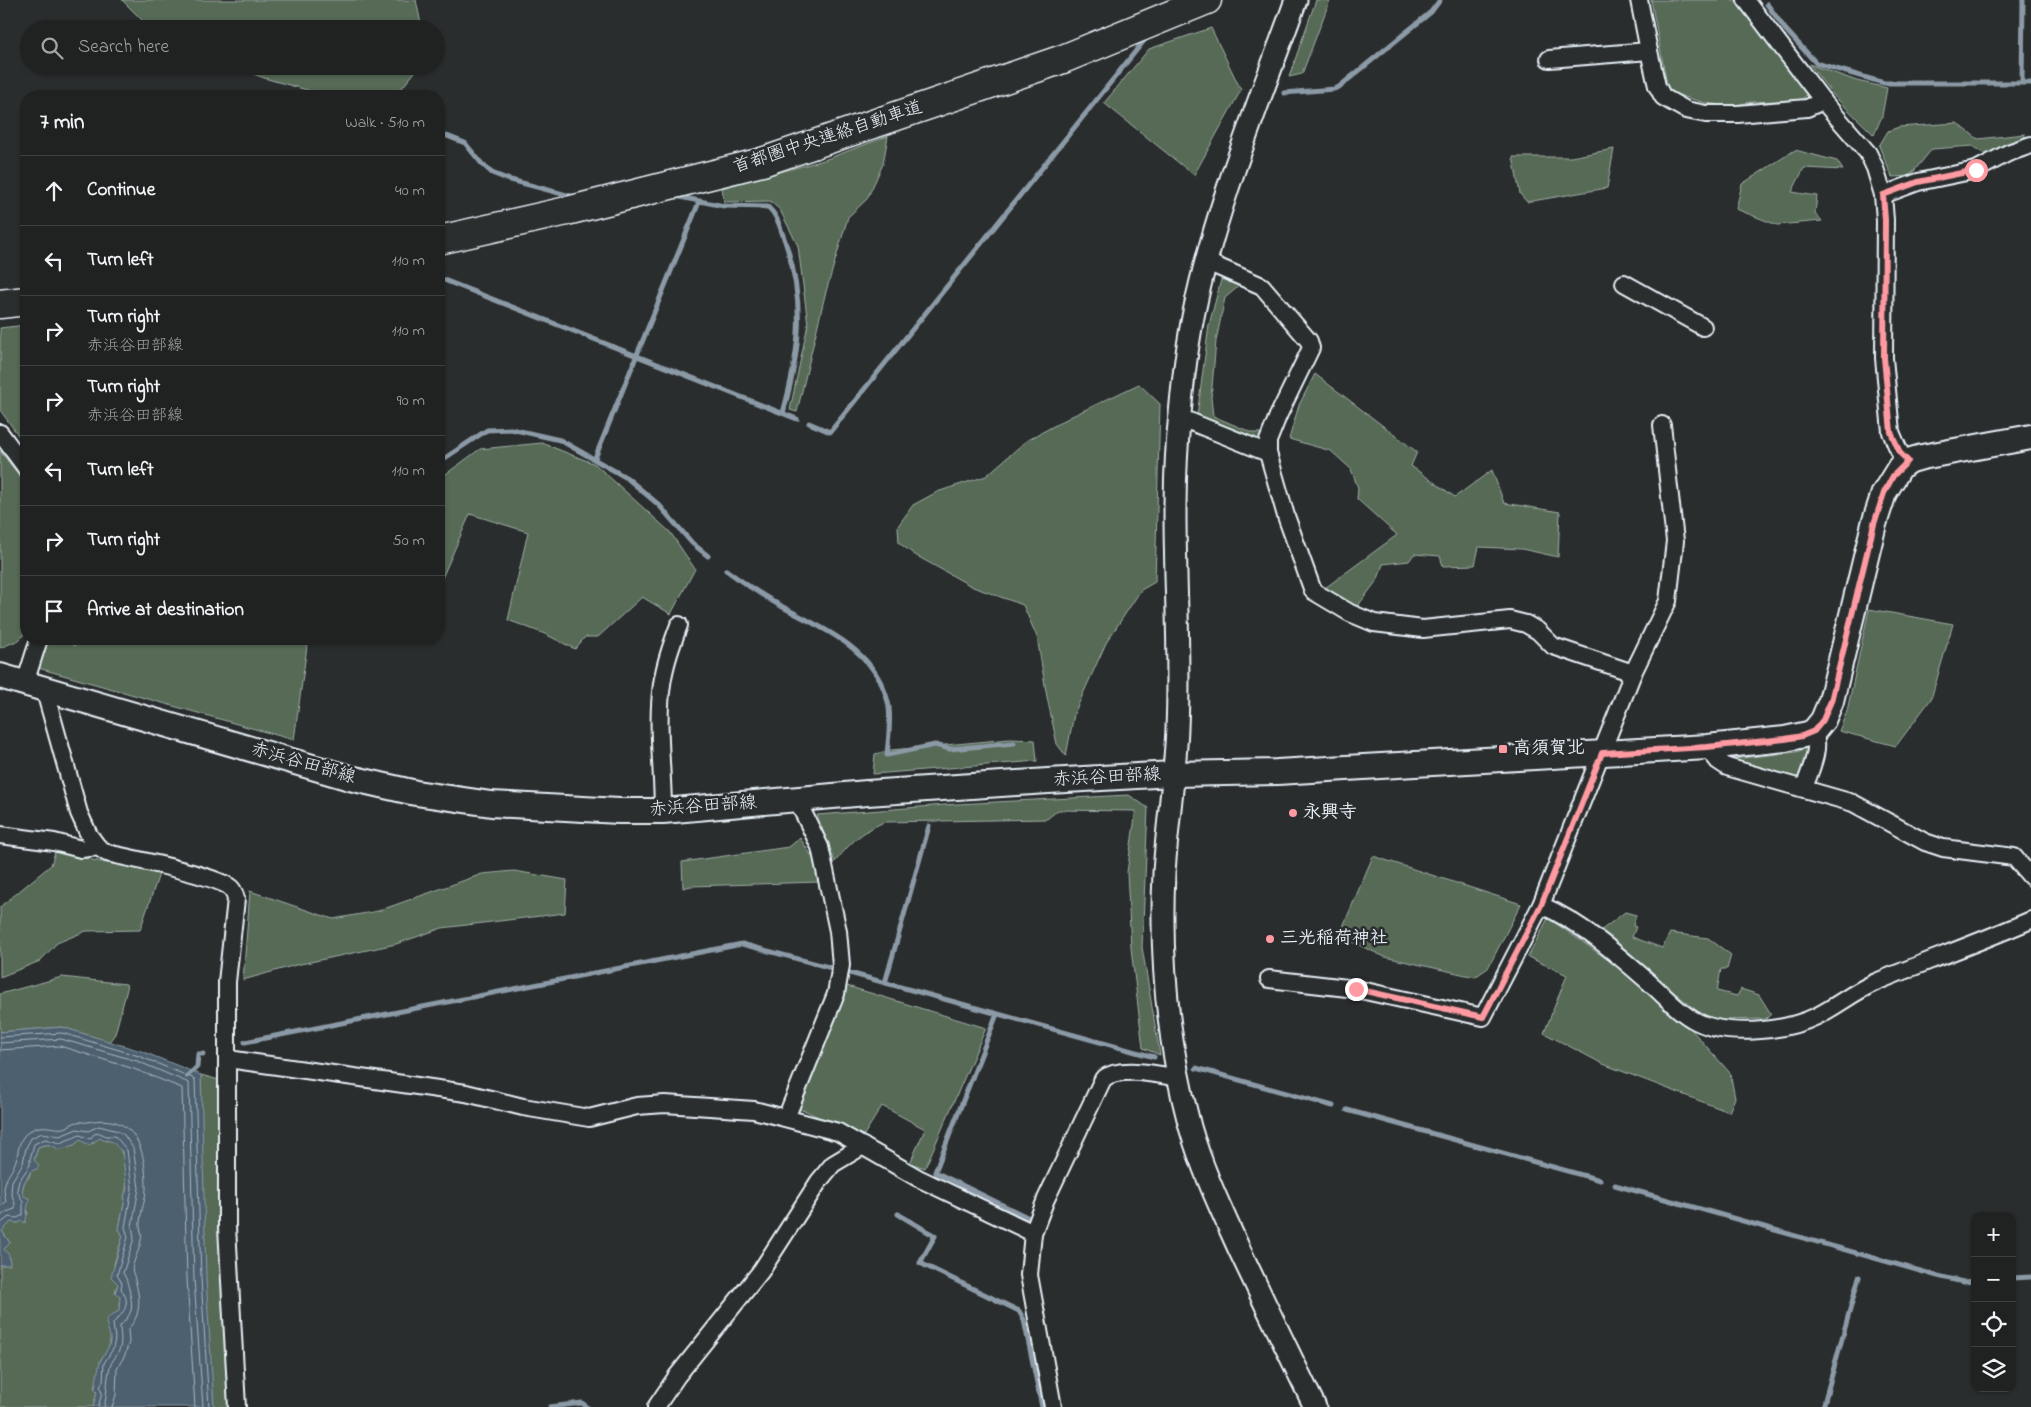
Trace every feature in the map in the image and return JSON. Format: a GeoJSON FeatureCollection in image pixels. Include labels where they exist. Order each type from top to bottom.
{"type":"FeatureCollection","features":[{"type":"Feature","properties":{"kind":"highway","name":"首都圏中央連絡自動車道"},"geometry":{"type":"LineString","coordinates":[[445,239],[568,211],[762,162],[1063,59],[1207,0]]}},
{"type":"Feature","properties":{"kind":"highway"},"geometry":{"type":"LineString","coordinates":[[0,304],[20,302]]}},
{"type":"Feature","properties":{"kind":"main road"},"geometry":{"type":"LineString","coordinates":[[1814,731],[1823,720],[1831,701],[1874,524],[1884,493],[1893,476],[1908,461],[2031,437]]}},
{"type":"Feature","properties":{"kind":"main road","name":"赤浜谷田部線"},"geometry":{"type":"LineString","coordinates":[[0,676],[350,778],[416,793],[534,808],[619,811],[663,811],[1029,782],[1173,774],[1277,772],[1707,747],[1785,739],[1814,731]]}},
{"type":"Feature","properties":{"kind":"street"},"geometry":{"type":"LineString","coordinates":[[1296,0],[1219,216],[1194,313],[1179,417],[1175,493],[1179,686],[1164,874],[1164,951],[1167,997],[1180,1078],[1190,1124],[1206,1173],[1227,1223],[1315,1407]]}},
{"type":"Feature","properties":{"kind":"street"},"geometry":{"type":"LineString","coordinates":[[1639,0],[1649,51],[1663,98],[1686,110],[1706,114],[1738,114],[1807,108],[1823,101]]}},
{"type":"Feature","properties":{"kind":"street"},"geometry":{"type":"LineString","coordinates":[[1746,0],[1823,101],[1868,153],[1883,195],[1885,220],[1884,358],[1891,432],[1900,453],[1908,461]]}},
{"type":"Feature","properties":{"kind":"street"},"geometry":{"type":"LineString","coordinates":[[1549,59],[1649,51]]}},
{"type":"Feature","properties":{"kind":"street"},"geometry":{"type":"LineString","coordinates":[[1883,195],[1918,182],[1976,170],[2031,145]]}},
{"type":"Feature","properties":{"kind":"street"},"geometry":{"type":"LineString","coordinates":[[1207,262],[1262,286],[1309,341],[1311,348],[1278,416],[1268,442],[1268,453],[1286,516],[1313,591],[1328,601],[1374,623],[1423,629],[1510,620],[1526,624],[1538,631],[1554,646],[1633,674]]}},
{"type":"Feature","properties":{"kind":"street"},"geometry":{"type":"LineString","coordinates":[[1624,283],[1702,327]]}},
{"type":"Feature","properties":{"kind":"street"},"geometry":{"type":"LineString","coordinates":[[1179,417],[1268,453]]}},
{"type":"Feature","properties":{"kind":"street"},"geometry":{"type":"LineString","coordinates":[[1269,979],[1356,989],[1483,1017],[1541,905],[1633,674],[1668,601],[1673,573],[1675,532],[1662,425]]}},
{"type":"Feature","properties":{"kind":"street"},"geometry":{"type":"LineString","coordinates":[[0,433],[20,460]]}},
{"type":"Feature","properties":{"kind":"street"},"geometry":{"type":"LineString","coordinates":[[663,811],[660,728],[662,685],[669,653],[679,625]]}},
{"type":"Feature","properties":{"kind":"street"},"geometry":{"type":"LineString","coordinates":[[38,645],[35,686],[79,813],[89,835],[98,847],[107,853],[226,885],[232,890],[236,899],[227,982],[227,1227],[238,1407]]}},
{"type":"Feature","properties":{"kind":"street"},"geometry":{"type":"LineString","coordinates":[[1804,788],[1816,751],[1817,739],[1814,731]]}},
{"type":"Feature","properties":{"kind":"street"},"geometry":{"type":"LineString","coordinates":[[1707,747],[1718,761],[1727,767],[1852,803],[1924,842],[1943,848],[2014,857],[2031,877]]}},
{"type":"Feature","properties":{"kind":"street"},"geometry":{"type":"LineString","coordinates":[[786,1118],[836,994],[841,965],[838,931],[820,847],[797,800]]}},
{"type":"Feature","properties":{"kind":"street"},"geometry":{"type":"LineString","coordinates":[[0,835],[54,842],[81,850],[98,847]]}},
{"type":"Feature","properties":{"kind":"street"},"geometry":{"type":"LineString","coordinates":[[1541,905],[1558,912],[1617,955],[1672,1004],[1692,1019],[1713,1027],[1736,1030],[1793,1025],[1816,1016],[1874,983],[2031,920]]}},
{"type":"Feature","properties":{"kind":"street"},"geometry":{"type":"LineString","coordinates":[[228,1059],[466,1093],[523,1107],[590,1118],[637,1106],[665,1104],[754,1110],[838,1132],[918,1178],[1033,1233]]}},
{"type":"Feature","properties":{"kind":"street"},"geometry":{"type":"LineString","coordinates":[[1052,1407],[1028,1275],[1033,1233],[1046,1199],[1103,1079],[1111,1073],[1135,1072],[1180,1078]]}},
{"type":"Feature","properties":{"kind":"street"},"geometry":{"type":"LineString","coordinates":[[656,1407],[677,1376],[761,1270],[819,1181],[833,1164],[864,1146]]}},
{"type":"Feature","properties":{"kind":"green space"},"geometry":{"type":"Polygon","coordinates":[[[122,0],[416,0],[420,20],[142,20],[122,0]]]}},
{"type":"Feature","properties":{"kind":"green space"},"geometry":{"type":"Polygon","coordinates":[[[1316,0],[1330,0],[1302,74],[1289,77],[1316,0]]]}},
{"type":"Feature","properties":{"kind":"green space"},"geometry":{"type":"Polygon","coordinates":[[[1651,0],[1738,0],[1807,94],[1802,100],[1751,102],[1731,106],[1705,103],[1668,90],[1651,0]]]}},
{"type":"Feature","properties":{"kind":"green space"},"geometry":{"type":"Polygon","coordinates":[[[1211,28],[1241,90],[1194,175],[1104,103],[1149,49],[1211,28]]]}},
{"type":"Feature","properties":{"kind":"green space"},"geometry":{"type":"Polygon","coordinates":[[[1809,64],[1857,81],[1887,88],[1882,116],[1874,135],[1833,95],[1809,64]]]}},
{"type":"Feature","properties":{"kind":"green space"},"geometry":{"type":"Polygon","coordinates":[[[256,75],[413,75],[398,90],[307,90],[256,75]]]}},
{"type":"Feature","properties":{"kind":"green space"},"geometry":{"type":"Polygon","coordinates":[[[1957,123],[1978,139],[2025,134],[2024,141],[1986,155],[1972,146],[1932,149],[1910,176],[1892,177],[1879,146],[1888,131],[1899,127],[1957,123]]]}},
{"type":"Feature","properties":{"kind":"green space"},"geometry":{"type":"Polygon","coordinates":[[[888,136],[883,164],[867,199],[848,217],[825,295],[797,412],[790,410],[808,324],[798,246],[780,210],[770,201],[724,202],[722,188],[824,160],[888,136]]]}},
{"type":"Feature","properties":{"kind":"green space"},"geometry":{"type":"Polygon","coordinates":[[[1614,149],[1607,188],[1527,202],[1520,194],[1513,157],[1571,157],[1614,149]]]}},
{"type":"Feature","properties":{"kind":"green space"},"geometry":{"type":"Polygon","coordinates":[[[1795,150],[1837,161],[1843,170],[1804,168],[1792,192],[1817,196],[1815,213],[1822,221],[1777,225],[1736,209],[1742,184],[1795,150]]]}},
{"type":"Feature","properties":{"kind":"green space"},"geometry":{"type":"Polygon","coordinates":[[[1222,276],[1239,286],[1225,298],[1216,341],[1211,398],[1213,416],[1253,433],[1260,433],[1264,438],[1256,444],[1197,416],[1209,325],[1222,276]]]}},
{"type":"Feature","properties":{"kind":"green space"},"geometry":{"type":"Polygon","coordinates":[[[20,326],[20,438],[0,410],[0,328],[20,326]]]}},
{"type":"Feature","properties":{"kind":"green space"},"geometry":{"type":"Polygon","coordinates":[[[1315,374],[1417,452],[1411,466],[1455,497],[1492,470],[1504,503],[1560,512],[1558,557],[1522,549],[1479,547],[1475,565],[1443,566],[1440,556],[1414,554],[1409,561],[1383,564],[1378,579],[1357,607],[1325,588],[1397,535],[1357,499],[1358,488],[1351,469],[1331,451],[1289,439],[1299,405],[1315,374]]]}},
{"type":"Feature","properties":{"kind":"green space"},"geometry":{"type":"Polygon","coordinates":[[[1139,384],[1160,404],[1155,582],[1141,590],[1106,643],[1074,714],[1066,756],[1057,744],[1037,637],[1023,605],[973,587],[915,555],[899,543],[898,526],[913,505],[937,492],[986,476],[1026,441],[1072,416],[1139,384]]]}},
{"type":"Feature","properties":{"kind":"green space"},"geometry":{"type":"Polygon","coordinates":[[[542,443],[595,464],[670,532],[695,569],[671,614],[642,597],[598,637],[585,637],[575,649],[545,634],[508,620],[528,532],[470,514],[445,571],[445,475],[480,449],[542,443]]]}},
{"type":"Feature","properties":{"kind":"green space"},"geometry":{"type":"Polygon","coordinates":[[[0,451],[20,476],[20,639],[0,648],[0,451]]]}},
{"type":"Feature","properties":{"kind":"green space"},"geometry":{"type":"Polygon","coordinates":[[[1869,609],[1953,624],[1931,699],[1896,746],[1839,731],[1847,711],[1869,609]]]}},
{"type":"Feature","properties":{"kind":"green space"},"geometry":{"type":"Polygon","coordinates":[[[46,645],[307,645],[294,740],[38,668],[46,645]]]}},
{"type":"Feature","properties":{"kind":"green space"},"geometry":{"type":"Polygon","coordinates":[[[1010,739],[1035,740],[1037,761],[873,774],[875,754],[891,750],[1010,739]]]}},
{"type":"Feature","properties":{"kind":"green space"},"geometry":{"type":"Polygon","coordinates":[[[1809,747],[1804,781],[1733,759],[1796,752],[1809,747]]]}},
{"type":"Feature","properties":{"kind":"green space"},"geometry":{"type":"Polygon","coordinates":[[[1129,795],[1148,808],[1142,947],[1160,1055],[1143,1048],[1131,948],[1127,872],[1136,811],[1058,810],[1047,819],[884,822],[856,839],[835,862],[817,815],[958,804],[1129,795]]]}},
{"type":"Feature","properties":{"kind":"green space"},"geometry":{"type":"Polygon","coordinates":[[[800,838],[815,861],[819,882],[691,886],[683,888],[682,862],[789,847],[800,838]]]}},
{"type":"Feature","properties":{"kind":"green space"},"geometry":{"type":"Polygon","coordinates":[[[55,852],[159,874],[140,930],[86,931],[57,943],[40,961],[0,977],[0,907],[51,865],[55,852]]]}},
{"type":"Feature","properties":{"kind":"green space"},"geometry":{"type":"Polygon","coordinates":[[[1373,856],[1521,904],[1488,968],[1475,977],[1385,957],[1339,936],[1373,856]]]}},
{"type":"Feature","properties":{"kind":"green space"},"geometry":{"type":"Polygon","coordinates":[[[514,871],[567,880],[565,913],[442,928],[396,944],[296,965],[243,980],[250,891],[333,919],[378,911],[482,874],[514,871]]]}},
{"type":"Feature","properties":{"kind":"green space"},"geometry":{"type":"Polygon","coordinates":[[[1625,912],[1636,915],[1633,926],[1636,927],[1632,937],[1662,948],[1670,933],[1708,938],[1731,955],[1727,969],[1721,969],[1717,991],[1737,996],[1741,989],[1759,995],[1771,1014],[1766,1019],[1720,1020],[1701,1014],[1599,932],[1625,912]]]}},
{"type":"Feature","properties":{"kind":"green space"},"geometry":{"type":"Polygon","coordinates":[[[1548,918],[1644,985],[1690,1028],[1730,1073],[1735,1098],[1729,1112],[1603,1064],[1544,1033],[1567,975],[1528,957],[1548,918]]]}},
{"type":"Feature","properties":{"kind":"green space"},"geometry":{"type":"Polygon","coordinates":[[[62,977],[126,984],[127,989],[115,1034],[109,1042],[62,1027],[0,1032],[0,994],[62,977]]]}},
{"type":"Feature","properties":{"kind":"green space"},"geometry":{"type":"Polygon","coordinates":[[[847,986],[986,1028],[925,1168],[910,1163],[925,1129],[882,1106],[862,1138],[806,1111],[797,1109],[847,986]]]}},
{"type":"Feature","properties":{"kind":"green space"},"geometry":{"type":"Polygon","coordinates":[[[201,1075],[219,1080],[225,1348],[230,1407],[214,1407],[204,1241],[201,1075]]]}},
{"type":"Feature","properties":{"kind":"green space"},"geometry":{"type":"Polygon","coordinates":[[[101,1137],[106,1141],[112,1140],[121,1151],[126,1166],[127,1183],[119,1229],[123,1236],[114,1264],[118,1285],[115,1290],[119,1295],[121,1304],[108,1323],[111,1337],[109,1347],[100,1361],[98,1380],[94,1386],[97,1392],[93,1407],[0,1407],[0,1265],[5,1265],[3,1249],[10,1243],[2,1231],[11,1221],[18,1223],[28,1214],[22,1191],[24,1183],[29,1177],[38,1147],[48,1145],[58,1149],[74,1145],[80,1140],[93,1144],[97,1138],[101,1137]]]}},
{"type":"Feature","properties":{"kind":"water"},"geometry":{"type":"Polygon","coordinates":[[[62,1027],[141,1051],[201,1075],[206,1279],[214,1407],[93,1407],[97,1392],[95,1390],[99,1365],[110,1341],[107,1319],[119,1311],[120,1296],[115,1293],[118,1284],[111,1277],[123,1236],[119,1229],[127,1189],[122,1151],[114,1143],[100,1138],[89,1145],[80,1140],[74,1145],[58,1150],[54,1146],[49,1145],[38,1147],[34,1160],[39,1165],[37,1169],[31,1171],[22,1191],[24,1196],[30,1199],[25,1223],[22,1221],[18,1223],[11,1222],[2,1231],[10,1243],[4,1249],[9,1255],[10,1265],[0,1265],[0,1032],[62,1027]]]}},
{"type":"Feature","properties":{"kind":"waterway"},"geometry":{"type":"LineString","coordinates":[[1284,93],[1339,87],[1431,12],[1440,0]]}},
{"type":"Feature","properties":{"kind":"waterway"},"geometry":{"type":"LineString","coordinates":[[2022,82],[2023,0]]}},
{"type":"Feature","properties":{"kind":"waterway"},"geometry":{"type":"LineString","coordinates":[[1767,4],[1785,29],[1816,63],[1884,83],[2031,83]]}},
{"type":"Feature","properties":{"kind":"waterway"},"geometry":{"type":"LineString","coordinates":[[809,423],[830,432],[1147,37]]}},
{"type":"Feature","properties":{"kind":"waterway"},"geometry":{"type":"LineString","coordinates":[[447,136],[465,143],[492,173],[507,179],[578,198]]}},
{"type":"Feature","properties":{"kind":"waterway"},"geometry":{"type":"LineString","coordinates":[[675,196],[724,206],[768,207],[776,218],[792,264],[798,307],[797,348],[783,413]]}},
{"type":"Feature","properties":{"kind":"waterway"},"geometry":{"type":"LineString","coordinates":[[595,458],[699,202]]}},
{"type":"Feature","properties":{"kind":"waterway"},"geometry":{"type":"LineString","coordinates":[[445,280],[797,419]]}},
{"type":"Feature","properties":{"kind":"waterway"},"geometry":{"type":"LineString","coordinates":[[445,458],[487,430],[511,429],[560,440],[627,478],[659,505],[692,543],[708,556]]}},
{"type":"Feature","properties":{"kind":"waterway"},"geometry":{"type":"LineString","coordinates":[[726,570],[768,598],[842,640],[870,666],[881,682],[888,702],[890,722],[887,755],[935,745],[950,749],[1014,743]]}},
{"type":"Feature","properties":{"kind":"waterway"},"geometry":{"type":"LineString","coordinates":[[885,983],[929,826]]}},
{"type":"Feature","properties":{"kind":"waterway"},"geometry":{"type":"LineString","coordinates":[[245,1042],[742,944],[832,968]]}},
{"type":"Feature","properties":{"kind":"waterway"},"geometry":{"type":"LineString","coordinates":[[846,972],[1154,1057]]}},
{"type":"Feature","properties":{"kind":"waterway"},"geometry":{"type":"LineString","coordinates":[[997,1014],[935,1172],[1027,1217]]}},
{"type":"Feature","properties":{"kind":"waterway"},"geometry":{"type":"LineString","coordinates":[[187,1076],[197,1067],[198,1054],[203,1054]]}},
{"type":"Feature","properties":{"kind":"waterway"},"geometry":{"type":"LineString","coordinates":[[1196,1068],[1333,1106]]}},
{"type":"Feature","properties":{"kind":"waterway"},"geometry":{"type":"LineString","coordinates":[[1347,1110],[1600,1180]]}},
{"type":"Feature","properties":{"kind":"waterway"},"geometry":{"type":"LineString","coordinates":[[1615,1185],[1938,1276],[1963,1282],[1971,1281]]}},
{"type":"Feature","properties":{"kind":"waterway"},"geometry":{"type":"LineString","coordinates":[[898,1214],[935,1236],[920,1263],[1019,1311],[1024,1320],[1042,1407]]}},
{"type":"Feature","properties":{"kind":"waterway"},"geometry":{"type":"LineString","coordinates":[[1823,1407],[1859,1277]]}},
{"type":"Feature","properties":{"kind":"waterway"},"geometry":{"type":"LineString","coordinates":[[2016,1278],[2031,1277]]}},
{"type":"Feature","properties":{"kind":"waterway"},"geometry":{"type":"LineString","coordinates":[[550,1407],[582,1403],[587,1407]]}},
{"type":"Feature","properties":{"kind":"place","name":"高須賀北"},"geometry":{"type":"Point","coordinates":[1503,749]}},
{"type":"Feature","properties":{"kind":"place","name":"永興寺"},"geometry":{"type":"Point","coordinates":[1293,813]}},
{"type":"Feature","properties":{"kind":"place","name":"三光稲荷神社"},"geometry":{"type":"Point","coordinates":[1270,939]}},
{"type":"Feature","properties":{"kind":"route"},"geometry":{"type":"LineString","coordinates":[[1356,989],[1483,1017],[1541,905],[1602,753],[1707,747],[1785,739],[1802,736],[1814,731],[1823,720],[1831,701],[1874,524],[1884,493],[1893,476],[1908,461],[1900,453],[1891,432],[1884,358],[1885,220],[1883,195],[1918,182],[1976,170]]}}]}
